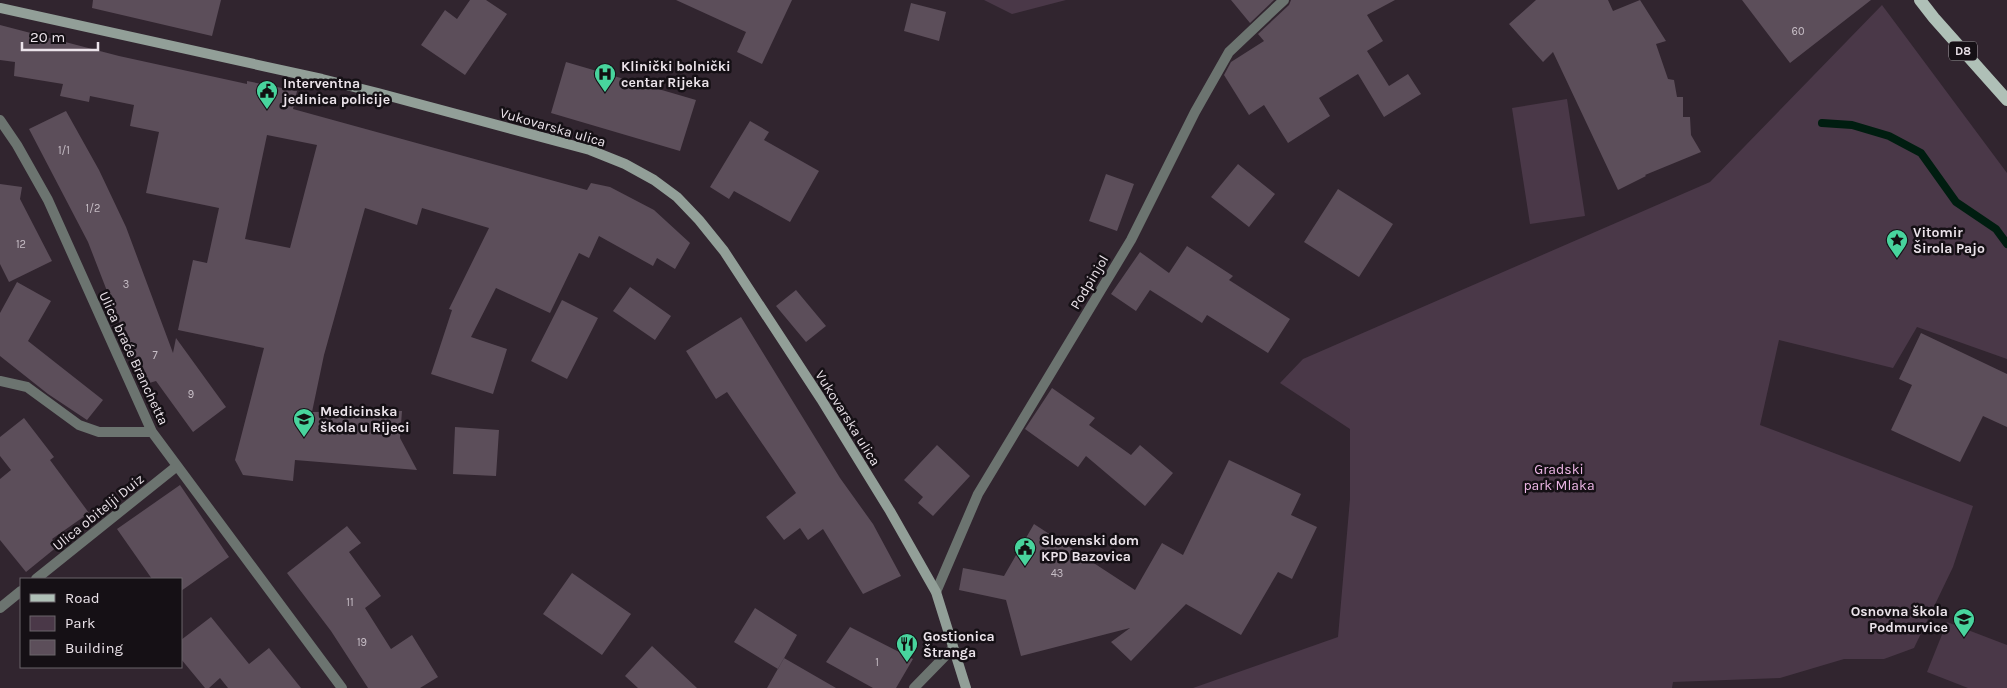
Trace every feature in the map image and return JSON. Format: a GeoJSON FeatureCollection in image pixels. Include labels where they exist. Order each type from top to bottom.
{"type":"FeatureCollection","features":[{"type":"Feature","properties":{"kind":"main road","name":"D8"},"geometry":{"type":"LineString","coordinates":[[1920,0],[2007,100]]}},
{"type":"Feature","properties":{"kind":"main road","name":"Vukovarska ulica"},"geometry":{"type":"LineString","coordinates":[[0,8],[312,76],[378,93],[590,150],[625,164],[654,180],[677,197],[700,220],[724,251],[821,399],[890,511],[936,592],[966,688]]}},
{"type":"Feature","properties":{"kind":"street","name":"Podpinjol"},"geometry":{"type":"LineString","coordinates":[[936,592],[978,494],[1131,240],[1195,112],[1229,52],[1284,0]]}},
{"type":"Feature","properties":{"kind":"street","name":"Ulica braće Branchetta"},"geometry":{"type":"LineString","coordinates":[[0,120],[17,145],[48,200],[152,432],[212,510],[342,688]]}},
{"type":"Feature","properties":{"kind":"street"},"geometry":{"type":"LineString","coordinates":[[0,381],[27,387],[78,425],[99,432],[152,432]]}},
{"type":"Feature","properties":{"kind":"street","name":"Ulica obitelji Duiz"},"geometry":{"type":"LineString","coordinates":[[37,578],[177,466]]}},
{"type":"Feature","properties":{"kind":"street"},"geometry":{"type":"LineString","coordinates":[[0,608],[20,592]]}},
{"type":"Feature","properties":{"kind":"street"},"geometry":{"type":"LineString","coordinates":[[914,688],[953,648]]}},
{"type":"Feature","properties":{"kind":"green space"},"geometry":{"type":"Polygon","coordinates":[[[984,0],[1066,0],[1012,14],[984,0]]]}},
{"type":"Feature","properties":{"kind":"green space","name":"Gradski park Mlaka"},"geometry":{"type":"Polygon","coordinates":[[[1882,5],[2007,173],[2007,359],[1917,327],[1893,368],[1779,340],[1760,425],[1973,506],[1953,567],[1914,648],[1884,659],[1844,659],[1780,678],[1673,682],[1672,688],[1193,688],[1338,637],[1350,499],[1350,429],[1280,383],[1303,359],[1710,182],[1882,5]]]}},
{"type":"Feature","properties":{"kind":"green space"},"geometry":{"type":"Polygon","coordinates":[[[1567,99],[1585,216],[1530,224],[1512,108],[1567,99]]]}},
{"type":"Feature","properties":{"kind":"green space"},"geometry":{"type":"Polygon","coordinates":[[[1947,622],[2007,645],[2007,688],[1968,688],[1927,672],[1947,622]]]}},
{"type":"Feature","properties":{"kind":"building"},"geometry":{"type":"Polygon","coordinates":[[[93,0],[221,0],[212,36],[92,8],[93,0]]]}},
{"type":"Feature","properties":{"kind":"building"},"geometry":{"type":"Polygon","coordinates":[[[470,0],[486,0],[507,14],[465,75],[421,45],[445,10],[457,19],[470,0]]]}},
{"type":"Feature","properties":{"kind":"building"},"geometry":{"type":"Polygon","coordinates":[[[676,0],[792,0],[762,64],[737,52],[746,32],[676,0]]]}},
{"type":"Feature","properties":{"kind":"building"},"geometry":{"type":"Polygon","coordinates":[[[1231,0],[1274,0],[1250,23],[1231,0]]]}},
{"type":"Feature","properties":{"kind":"building"},"geometry":{"type":"Polygon","coordinates":[[[1291,0],[1395,0],[1367,15],[1383,41],[1367,51],[1389,86],[1408,74],[1421,94],[1384,117],[1358,74],[1319,98],[1330,116],[1288,143],[1264,105],[1249,115],[1224,75],[1231,62],[1264,41],[1258,34],[1289,5],[1291,0]]]}},
{"type":"Feature","properties":{"kind":"building"},"geometry":{"type":"Polygon","coordinates":[[[1536,0],[1608,0],[1613,11],[1640,0],[1666,41],[1656,44],[1668,79],[1674,80],[1677,97],[1683,97],[1683,117],[1690,117],[1691,135],[1701,152],[1645,175],[1618,190],[1553,52],[1543,62],[1509,24],[1536,0]]]}},
{"type":"Feature","properties":{"kind":"building"},"geometry":{"type":"Polygon","coordinates":[[[1742,0],[1871,0],[1790,63],[1742,0]]]}},
{"type":"Feature","properties":{"kind":"building"},"geometry":{"type":"Polygon","coordinates":[[[911,3],[946,12],[939,41],[904,31],[911,3]]]}},
{"type":"Feature","properties":{"kind":"building"},"geometry":{"type":"Polygon","coordinates":[[[0,25],[119,56],[247,84],[247,81],[297,91],[293,109],[587,190],[591,183],[610,187],[654,210],[690,243],[675,269],[657,258],[653,266],[599,236],[589,258],[579,253],[550,313],[496,288],[471,337],[507,349],[493,394],[431,374],[452,310],[449,309],[489,228],[422,208],[417,225],[365,208],[324,355],[312,412],[402,411],[400,438],[417,470],[295,460],[293,481],[243,475],[235,460],[264,348],[178,330],[193,260],[207,263],[219,208],[146,193],[159,132],[130,126],[134,105],[90,96],[89,102],[60,96],[63,84],[14,76],[15,62],[0,60],[0,25]],[[267,135],[245,239],[290,248],[317,145],[267,135]]]}},
{"type":"Feature","properties":{"kind":"building"},"geometry":{"type":"Polygon","coordinates":[[[566,62],[696,100],[680,151],[551,113],[566,62]]]}},
{"type":"Feature","properties":{"kind":"building"},"geometry":{"type":"Polygon","coordinates":[[[66,111],[99,170],[126,227],[173,353],[176,338],[226,407],[193,432],[156,381],[146,384],[126,340],[88,242],[29,129],[66,111]]]}},
{"type":"Feature","properties":{"kind":"building"},"geometry":{"type":"Polygon","coordinates":[[[750,121],[769,132],[764,140],[819,171],[790,222],[734,191],[729,199],[710,187],[750,121]]]}},
{"type":"Feature","properties":{"kind":"building"},"geometry":{"type":"Polygon","coordinates":[[[1238,164],[1275,194],[1249,227],[1211,197],[1238,164]]]}},
{"type":"Feature","properties":{"kind":"building"},"geometry":{"type":"Polygon","coordinates":[[[1106,174],[1134,184],[1117,231],[1089,221],[1106,174]]]}},
{"type":"Feature","properties":{"kind":"building"},"geometry":{"type":"Polygon","coordinates":[[[0,184],[22,187],[20,199],[52,261],[9,282],[0,264],[0,184]]]}},
{"type":"Feature","properties":{"kind":"building"},"geometry":{"type":"Polygon","coordinates":[[[1338,189],[1393,224],[1359,277],[1304,242],[1338,189]]]}},
{"type":"Feature","properties":{"kind":"building"},"geometry":{"type":"Polygon","coordinates":[[[1187,246],[1233,276],[1229,280],[1290,319],[1268,353],[1207,315],[1202,323],[1150,290],[1136,311],[1111,294],[1140,252],[1169,273],[1187,246]]]}},
{"type":"Feature","properties":{"kind":"building"},"geometry":{"type":"Polygon","coordinates":[[[17,282],[51,301],[28,341],[103,400],[87,420],[48,394],[0,356],[0,313],[17,282]]]}},
{"type":"Feature","properties":{"kind":"building"},"geometry":{"type":"Polygon","coordinates":[[[630,287],[671,316],[655,340],[613,311],[630,287]]]}},
{"type":"Feature","properties":{"kind":"building"},"geometry":{"type":"Polygon","coordinates":[[[796,290],[826,326],[806,342],[776,306],[796,290]]]}},
{"type":"Feature","properties":{"kind":"building"},"geometry":{"type":"Polygon","coordinates":[[[562,300],[598,318],[567,379],[531,361],[562,300]]]}},
{"type":"Feature","properties":{"kind":"building"},"geometry":{"type":"Polygon","coordinates":[[[741,317],[840,478],[873,524],[901,576],[863,594],[823,529],[808,540],[800,528],[784,540],[766,517],[796,493],[727,392],[716,399],[686,351],[741,317]]]}},
{"type":"Feature","properties":{"kind":"building"},"geometry":{"type":"Polygon","coordinates":[[[1921,333],[2007,374],[2007,427],[1983,416],[1960,462],[1891,430],[1912,385],[1899,379],[1921,333]]]}},
{"type":"Feature","properties":{"kind":"building"},"geometry":{"type":"Polygon","coordinates":[[[1052,388],[1095,418],[1089,425],[1131,455],[1140,445],[1173,473],[1145,506],[1086,456],[1078,467],[1025,429],[1052,388]]]}},
{"type":"Feature","properties":{"kind":"building"},"geometry":{"type":"Polygon","coordinates":[[[24,418],[54,457],[50,460],[89,513],[52,539],[58,546],[26,572],[0,540],[0,479],[11,470],[0,456],[0,437],[24,418]]]}},
{"type":"Feature","properties":{"kind":"building"},"geometry":{"type":"Polygon","coordinates":[[[455,427],[499,430],[496,476],[453,474],[455,427]]]}},
{"type":"Feature","properties":{"kind":"building"},"geometry":{"type":"Polygon","coordinates":[[[937,445],[970,476],[933,516],[918,503],[923,497],[904,480],[937,445]]]}},
{"type":"Feature","properties":{"kind":"building"},"geometry":{"type":"Polygon","coordinates":[[[1229,460],[1301,494],[1291,515],[1317,527],[1292,579],[1278,572],[1241,635],[1186,604],[1131,661],[1111,642],[1130,628],[1021,656],[1006,600],[959,590],[963,568],[1004,576],[1034,524],[1135,590],[1162,543],[1183,555],[1229,460]]]}},
{"type":"Feature","properties":{"kind":"building"},"geometry":{"type":"Polygon","coordinates":[[[180,485],[229,557],[182,590],[182,578],[151,578],[117,529],[180,485]]]}},
{"type":"Feature","properties":{"kind":"building"},"geometry":{"type":"Polygon","coordinates":[[[347,526],[361,543],[349,552],[381,596],[365,608],[391,649],[412,635],[438,677],[420,688],[368,688],[331,631],[287,573],[347,526]]]}},
{"type":"Feature","properties":{"kind":"building"},"geometry":{"type":"Polygon","coordinates":[[[572,573],[631,614],[602,655],[543,614],[572,573]]]}},
{"type":"Feature","properties":{"kind":"building"},"geometry":{"type":"Polygon","coordinates":[[[755,608],[797,635],[778,669],[734,642],[755,608]]]}},
{"type":"Feature","properties":{"kind":"building"},"geometry":{"type":"Polygon","coordinates":[[[211,617],[249,664],[269,648],[301,688],[228,688],[220,678],[209,688],[205,688],[182,660],[182,639],[211,617]]]}},
{"type":"Feature","properties":{"kind":"building"},"geometry":{"type":"Polygon","coordinates":[[[850,627],[913,659],[896,688],[873,688],[826,662],[850,627]]]}},
{"type":"Feature","properties":{"kind":"building"},"geometry":{"type":"Polygon","coordinates":[[[652,646],[697,688],[638,688],[625,676],[652,646]]]}},
{"type":"Feature","properties":{"kind":"building"},"geometry":{"type":"Polygon","coordinates":[[[784,658],[836,688],[767,688],[784,658]]]}},
{"type":"Feature","properties":{"kind":"waterway"},"geometry":{"type":"LineString","coordinates":[[1822,123],[1852,125],[1889,136],[1921,153],[1956,202],[1996,229],[2007,244]]}},
{"type":"Feature","properties":{"kind":"place","name":"Klinički bolnički centar Rijeka"},"geometry":{"type":"Point","coordinates":[605,93]}},
{"type":"Feature","properties":{"kind":"place","name":"Interventna jedinica policije"},"geometry":{"type":"Point","coordinates":[267,110]}},
{"type":"Feature","properties":{"kind":"place","name":"Vitomir Širola Pajo"},"geometry":{"type":"Point","coordinates":[1897,259]}},
{"type":"Feature","properties":{"kind":"place","name":"Medicinska škola u Rijeci"},"geometry":{"type":"Point","coordinates":[304,438]}},
{"type":"Feature","properties":{"kind":"place","name":"Slovenski dom KPD Bazovica"},"geometry":{"type":"Point","coordinates":[1025,567]}},
{"type":"Feature","properties":{"kind":"place","name":"Osnovna škola Podmurvice"},"geometry":{"type":"Point","coordinates":[1964,638]}},
{"type":"Feature","properties":{"kind":"place","name":"Gostionica Štranga"},"geometry":{"type":"Point","coordinates":[907,663]}}]}
